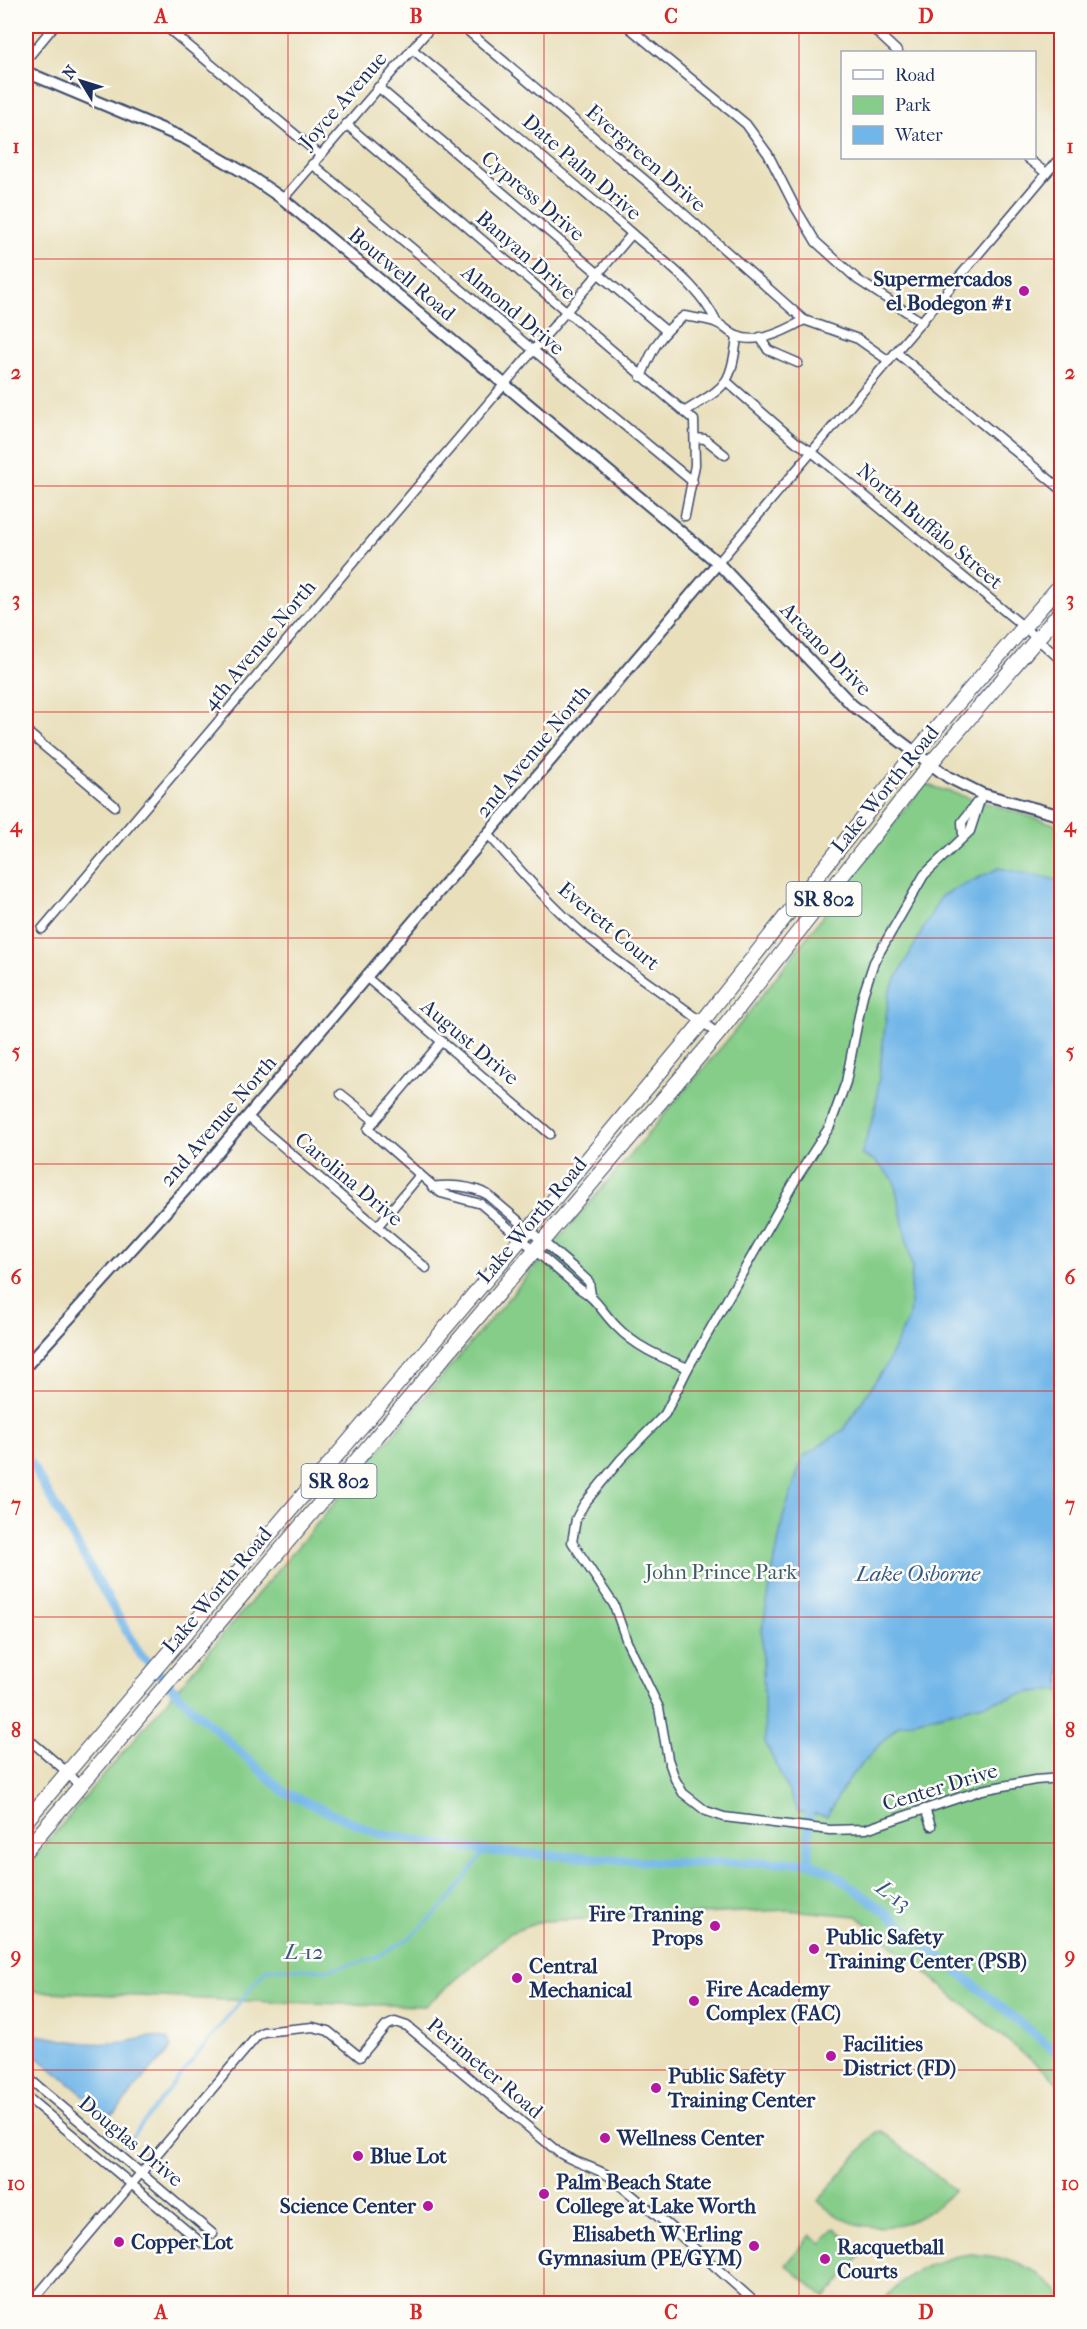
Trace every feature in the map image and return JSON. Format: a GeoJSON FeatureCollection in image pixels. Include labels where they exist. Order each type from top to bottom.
{"type":"FeatureCollection","features":[{"type":"Feature","properties":{"kind":"main road","name":"Lake Worth Road"},"geometry":{"type":"LineString","coordinates":[[26,1821],[525,1234],[702,1022],[914,753],[1062,583]]}},
{"type":"Feature","properties":{"kind":"main road","name":"Lake Worth Road"},"geometry":{"type":"LineString","coordinates":[[26,1850],[718,1034],[930,764],[1062,610]]}},
{"type":"Feature","properties":{"kind":"main road"},"geometry":{"type":"LineString","coordinates":[[228,1611],[234,1593],[261,1555],[267,1536]]}},
{"type":"Feature","properties":{"kind":"street"},"geometry":{"type":"LineString","coordinates":[[26,60],[54,26]]}},
{"type":"Feature","properties":{"kind":"street"},"geometry":{"type":"LineString","coordinates":[[165,26],[320,155]]}},
{"type":"Feature","properties":{"kind":"street","name":"Joyce Avenue"},"geometry":{"type":"LineString","coordinates":[[283,200],[432,26]]}},
{"type":"Feature","properties":{"kind":"street","name":"Evergreen Drive"},"geometry":{"type":"LineString","coordinates":[[462,26],[656,188],[804,320]]}},
{"type":"Feature","properties":{"kind":"street"},"geometry":{"type":"LineString","coordinates":[[627,26],[746,124],[768,154],[816,242],[858,280],[922,322]]}},
{"type":"Feature","properties":{"kind":"street"},"geometry":{"type":"LineString","coordinates":[[870,26],[897,51]]}},
{"type":"Feature","properties":{"kind":"street","name":"Date Palm Drive"},"geometry":{"type":"LineString","coordinates":[[412,49],[563,173],[676,270],[705,301],[717,323]]}},
{"type":"Feature","properties":{"kind":"street","name":"Boutwell Road"},"geometry":{"type":"LineString","coordinates":[[26,72],[186,139],[236,167],[283,200],[718,563]]}},
{"type":"Feature","properties":{"kind":"street","name":"Cypress Drive"},"geometry":{"type":"LineString","coordinates":[[378,87],[665,330]]}},
{"type":"Feature","properties":{"kind":"street","name":"Banyan Drive"},"geometry":{"type":"LineString","coordinates":[[346,124],[684,411]]}},
{"type":"Feature","properties":{"kind":"street","name":"2nd Avenue North"},"geometry":{"type":"LineString","coordinates":[[26,1366],[248,1117],[1062,155]]}},
{"type":"Feature","properties":{"kind":"street"},"geometry":{"type":"LineString","coordinates":[[1028,159],[1046,173]]}},
{"type":"Feature","properties":{"kind":"street","name":"Almond Drive"},"geometry":{"type":"LineString","coordinates":[[312,164],[533,351],[693,482]]}},
{"type":"Feature","properties":{"kind":"street","name":"4th Avenue North"},"geometry":{"type":"LineString","coordinates":[[42,929],[632,234]]}},
{"type":"Feature","properties":{"kind":"street"},"geometry":{"type":"LineString","coordinates":[[641,376],[665,330],[684,316],[717,323],[737,336],[760,338],[783,331],[804,320],[858,339],[890,361]]}},
{"type":"Feature","properties":{"kind":"street"},"geometry":{"type":"LineString","coordinates":[[685,516],[693,482],[696,438],[694,420],[684,411],[709,398],[726,381],[734,362],[737,336]]}},
{"type":"Feature","properties":{"kind":"street"},"geometry":{"type":"LineString","coordinates":[[760,338],[772,352],[798,363]]}},
{"type":"Feature","properties":{"kind":"street"},"geometry":{"type":"LineString","coordinates":[[897,352],[1062,490]]}},
{"type":"Feature","properties":{"kind":"street"},"geometry":{"type":"LineString","coordinates":[[726,381],[796,442],[812,452]]}},
{"type":"Feature","properties":{"kind":"street"},"geometry":{"type":"LineString","coordinates":[[696,438],[705,439],[725,455]]}},
{"type":"Feature","properties":{"kind":"street","name":"North Buffalo Street"},"geometry":{"type":"LineString","coordinates":[[812,452],[1062,661]]}},
{"type":"Feature","properties":{"kind":"street","name":"Arcano Drive"},"geometry":{"type":"LineString","coordinates":[[718,563],[852,705],[914,753],[948,777],[982,794],[1062,816]]}},
{"type":"Feature","properties":{"kind":"street"},"geometry":{"type":"LineString","coordinates":[[26,731],[115,806]]}},
{"type":"Feature","properties":{"kind":"street"},"geometry":{"type":"LineString","coordinates":[[432,1187],[442,1185],[480,1190],[580,1289],[591,1295],[636,1345],[688,1368],[796,1179],[830,1126],[846,1082],[863,995],[874,962],[924,875],[963,836],[962,822],[982,794]]}},
{"type":"Feature","properties":{"kind":"street","name":"Everett Court"},"geometry":{"type":"LineString","coordinates":[[488,834],[530,882],[585,935],[614,959],[677,1001],[718,1034]]}},
{"type":"Feature","properties":{"kind":"street","name":"August Drive"},"geometry":{"type":"LineString","coordinates":[[366,977],[550,1134]]}},
{"type":"Feature","properties":{"kind":"street"},"geometry":{"type":"LineString","coordinates":[[442,1041],[368,1129],[441,1194],[481,1204],[525,1234],[589,1282],[591,1295]]}},
{"type":"Feature","properties":{"kind":"street"},"geometry":{"type":"LineString","coordinates":[[341,1094],[375,1121]]}},
{"type":"Feature","properties":{"kind":"street","name":"Carolina Drive"},"geometry":{"type":"LineString","coordinates":[[248,1117],[426,1268]]}},
{"type":"Feature","properties":{"kind":"street"},"geometry":{"type":"LineString","coordinates":[[377,1227],[420,1175]]}},
{"type":"Feature","properties":{"kind":"street","name":"Center Drive"},"geometry":{"type":"LineString","coordinates":[[688,1368],[665,1414],[621,1459],[584,1504],[573,1530],[572,1542],[614,1605],[627,1642],[659,1708],[668,1759],[683,1793],[706,1811],[724,1817],[830,1830],[866,1829],[982,1790],[1035,1780],[1062,1778]]}},
{"type":"Feature","properties":{"kind":"street"},"geometry":{"type":"LineString","coordinates":[[26,1737],[80,1786]]}},
{"type":"Feature","properties":{"kind":"street"},"geometry":{"type":"LineString","coordinates":[[925,1809],[931,1826]]}},
{"type":"Feature","properties":{"kind":"street","name":"Perimeter Road"},"geometry":{"type":"LineString","coordinates":[[30,2304],[238,2056],[263,2032],[313,2027],[328,2031],[360,2057],[386,2026],[394,2022],[407,2026],[558,2152],[573,2162],[597,2169],[609,2176],[757,2304]]}},
{"type":"Feature","properties":{"kind":"street","name":"Douglas Drive"},"geometry":{"type":"LineString","coordinates":[[26,2076],[213,2234]]}},
{"type":"Feature","properties":{"kind":"street","name":"Douglas Drive"},"geometry":{"type":"LineString","coordinates":[[26,2096],[204,2245]]}},
{"type":"Feature","properties":{"kind":"green space","name":"John Prince Park"},"geometry":{"type":"Polygon","coordinates":[[[924,784],[1061,826],[1061,2085],[857,1916],[788,1910],[542,1921],[510,1933],[425,2006],[26,1991],[26,1867],[730,1037],[924,784]]]}},
{"type":"Feature","properties":{"kind":"green space"},"geometry":{"type":"Polygon","coordinates":[[[882,2131],[954,2190],[923,2215],[906,2222],[888,2226],[870,2226],[852,2222],[835,2214],[818,2201],[876,2132],[882,2131]]]}},
{"type":"Feature","properties":{"kind":"green space","name":"Racquetball Courts"},"geometry":{"type":"Polygon","coordinates":[[[835,2228],[864,2252],[825,2298],[786,2265],[811,2235],[822,2243],[835,2228]]]}},
{"type":"Feature","properties":{"kind":"green space"},"geometry":{"type":"Polygon","coordinates":[[[970,2254],[998,2257],[1031,2269],[1061,2295],[1061,2303],[882,2303],[900,2283],[920,2269],[957,2256],[970,2254]]]}},
{"type":"Feature","properties":{"kind":"water","name":"Lake Osborne"},"geometry":{"type":"Polygon","coordinates":[[[999,868],[1061,881],[1061,1690],[1032,1692],[898,1725],[850,1777],[827,1816],[798,1811],[765,1742],[762,1630],[783,1517],[803,1457],[843,1430],[886,1365],[909,1317],[912,1267],[894,1180],[875,1161],[861,1155],[875,1111],[889,992],[941,896],[999,868]]]}},
{"type":"Feature","properties":{"kind":"water"},"geometry":{"type":"Polygon","coordinates":[[[33,2034],[94,2043],[119,2043],[159,2037],[168,2040],[171,2047],[116,2112],[108,2115],[26,2048],[28,2039],[33,2034]]]}},
{"type":"Feature","properties":{"kind":"waterway","name":"L-12"},"geometry":{"type":"LineString","coordinates":[[26,1455],[139,1653],[188,1704],[284,1792],[378,1834],[485,1851],[674,1863],[809,1862],[836,1875],[893,1918],[1062,2057]]}},
{"type":"Feature","properties":{"kind":"waterway"},"geometry":{"type":"LineString","coordinates":[[809,1813],[809,1862]]}},
{"type":"Feature","properties":{"kind":"waterway","name":"L-12"},"geometry":{"type":"LineString","coordinates":[[125,2145],[267,1968],[325,1970],[371,1960],[408,1939],[446,1904],[485,1851]]}},
{"type":"Feature","properties":{"kind":"place","name":"Supermercados el Bodegon #1"},"geometry":{"type":"Point","coordinates":[1024,291]}},
{"type":"Feature","properties":{"kind":"place","name":"Fire Traning Props"},"geometry":{"type":"Point","coordinates":[715,1926]}},
{"type":"Feature","properties":{"kind":"place","name":"Public Safety Training Center (PSB)"},"geometry":{"type":"Point","coordinates":[814,1949]}},
{"type":"Feature","properties":{"kind":"place","name":"Central Mechanical"},"geometry":{"type":"Point","coordinates":[517,1978]}},
{"type":"Feature","properties":{"kind":"place","name":"Fire Academy Complex (FAC)"},"geometry":{"type":"Point","coordinates":[694,2001]}},
{"type":"Feature","properties":{"kind":"place","name":"Facilities District (FD)"},"geometry":{"type":"Point","coordinates":[831,2056]}},
{"type":"Feature","properties":{"kind":"place","name":"Public Safety Training Center"},"geometry":{"type":"Point","coordinates":[656,2088]}},
{"type":"Feature","properties":{"kind":"place","name":"Wellness Center"},"geometry":{"type":"Point","coordinates":[605,2138]}},
{"type":"Feature","properties":{"kind":"place","name":"Blue Lot"},"geometry":{"type":"Point","coordinates":[358,2156]}},
{"type":"Feature","properties":{"kind":"place","name":"Palm Beach State College at Lake Worth"},"geometry":{"type":"Point","coordinates":[544,2194]}},
{"type":"Feature","properties":{"kind":"place","name":"Science Center"},"geometry":{"type":"Point","coordinates":[428,2206]}},
{"type":"Feature","properties":{"kind":"place","name":"Copper Lot"},"geometry":{"type":"Point","coordinates":[119,2242]}},
{"type":"Feature","properties":{"kind":"place","name":"Elisabeth W Erling Gymnasium (PE/GYM)"},"geometry":{"type":"Point","coordinates":[754,2246]}},
{"type":"Feature","properties":{"kind":"place","name":"Racquetball Courts"},"geometry":{"type":"Point","coordinates":[825,2259]}},
{"type":"Feature","properties":{"kind":"water label","name":"L-13"},"geometry":{"type":"Point","coordinates":[894,1895]}}]}
